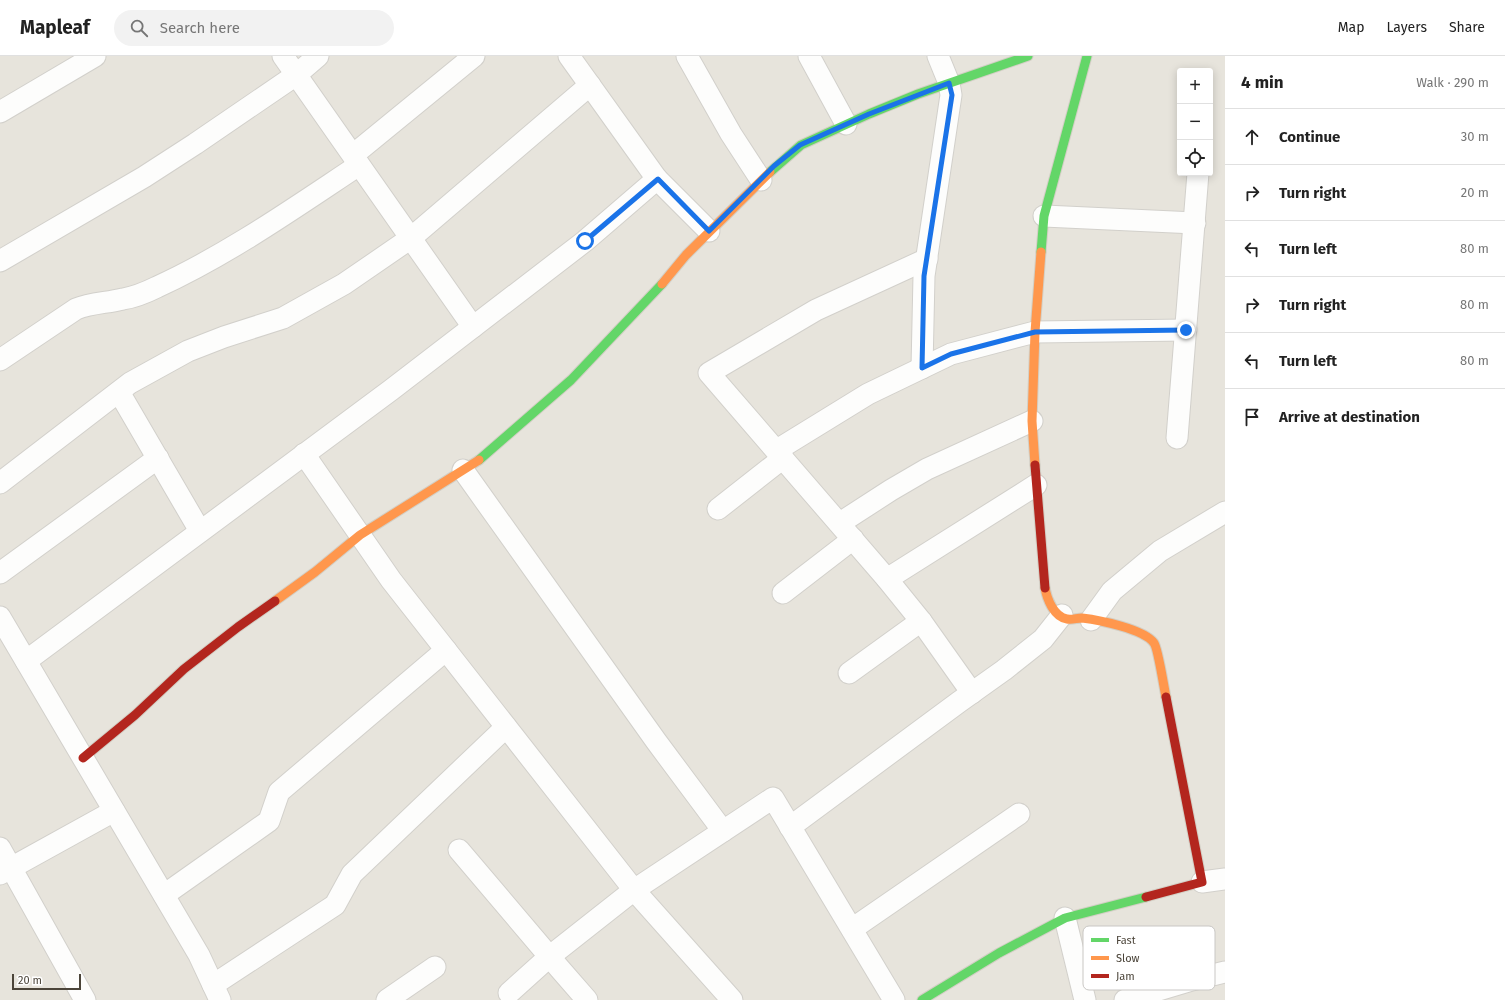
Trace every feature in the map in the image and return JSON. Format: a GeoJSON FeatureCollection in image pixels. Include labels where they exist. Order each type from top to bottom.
{"type":"FeatureCollection","features":[{"type":"Feature","properties":{"kind":"street"},"geometry":{"type":"LineString","coordinates":[[0,112],[95,56]]}},
{"type":"Feature","properties":{"kind":"street"},"geometry":{"type":"LineString","coordinates":[[283,56],[473,327]]}},
{"type":"Feature","properties":{"kind":"street"},"geometry":{"type":"LineString","coordinates":[[0,261],[151,173],[296,75],[318,56]]}},
{"type":"Feature","properties":{"kind":"street"},"geometry":{"type":"LineString","coordinates":[[0,360],[76,309],[87,305],[136,296],[157,288],[235,247],[356,160],[474,56]]}},
{"type":"Feature","properties":{"kind":"street"},"geometry":{"type":"LineString","coordinates":[[569,56],[658,179],[709,231]]}},
{"type":"Feature","properties":{"kind":"street"},"geometry":{"type":"LineString","coordinates":[[687,56],[731,134],[761,180]]}},
{"type":"Feature","properties":{"kind":"street"},"geometry":{"type":"LineString","coordinates":[[809,56],[846,124]]}},
{"type":"Feature","properties":{"kind":"street"},"geometry":{"type":"LineString","coordinates":[[922,368],[924,276],[952,95],[949,83],[938,56]]}},
{"type":"Feature","properties":{"kind":"street"},"geometry":{"type":"LineString","coordinates":[[83,758],[135,715],[184,669],[238,627],[315,572],[360,535],[477,462],[571,380],[657,290],[686,255],[709,231],[761,180],[800,145],[846,124],[949,83],[1028,56]]}},
{"type":"Feature","properties":{"kind":"street"},"geometry":{"type":"LineString","coordinates":[[1087,56],[1044,216],[1035,332],[1032,421],[1036,485],[1046,589],[1049,603],[1056,612],[1066,619],[1081,618],[1124,627],[1148,636],[1155,644],[1202,882]]}},
{"type":"Feature","properties":{"kind":"street"},"geometry":{"type":"LineString","coordinates":[[0,483],[130,383],[188,351],[224,337],[283,318],[344,284],[411,238],[590,85]]}},
{"type":"Feature","properties":{"kind":"street"},"geometry":{"type":"LineString","coordinates":[[1177,438],[1198,176]]}},
{"type":"Feature","properties":{"kind":"street"},"geometry":{"type":"LineString","coordinates":[[26,661],[391,390],[585,241],[658,179]]}},
{"type":"Feature","properties":{"kind":"street"},"geometry":{"type":"LineString","coordinates":[[1044,216],[1195,223]]}},
{"type":"Feature","properties":{"kind":"street"},"geometry":{"type":"LineString","coordinates":[[927,259],[816,310],[709,373],[854,539],[921,621],[972,693]]}},
{"type":"Feature","properties":{"kind":"street"},"geometry":{"type":"LineString","coordinates":[[718,509],[780,454],[868,394],[951,354],[1035,332],[1186,330]]}},
{"type":"Feature","properties":{"kind":"street"},"geometry":{"type":"LineString","coordinates":[[119,392],[200,531]]}},
{"type":"Feature","properties":{"kind":"street"},"geometry":{"type":"LineString","coordinates":[[840,523],[927,469],[1032,421]]}},
{"type":"Feature","properties":{"kind":"street"},"geometry":{"type":"LineString","coordinates":[[304,454],[391,580],[506,727],[634,890],[732,1000]]}},
{"type":"Feature","properties":{"kind":"street"},"geometry":{"type":"LineString","coordinates":[[0,573],[158,458]]}},
{"type":"Feature","properties":{"kind":"street"},"geometry":{"type":"LineString","coordinates":[[463,470],[656,741],[723,831]]}},
{"type":"Feature","properties":{"kind":"street"},"geometry":{"type":"LineString","coordinates":[[887,580],[1036,485]]}},
{"type":"Feature","properties":{"kind":"street"},"geometry":{"type":"LineString","coordinates":[[1091,620],[1112,591],[1160,551],[1225,512]]}},
{"type":"Feature","properties":{"kind":"street"},"geometry":{"type":"LineString","coordinates":[[783,593],[854,539]]}},
{"type":"Feature","properties":{"kind":"street"},"geometry":{"type":"LineString","coordinates":[[790,827],[1004,670],[1043,639],[1062,615]]}},
{"type":"Feature","properties":{"kind":"street"},"geometry":{"type":"LineString","coordinates":[[0,617],[199,955],[217,993],[335,905],[352,874],[506,727]]}},
{"type":"Feature","properties":{"kind":"street"},"geometry":{"type":"LineString","coordinates":[[849,673],[921,621]]}},
{"type":"Feature","properties":{"kind":"street"},"geometry":{"type":"LineString","coordinates":[[164,895],[269,821],[279,792],[446,650]]}},
{"type":"Feature","properties":{"kind":"street"},"geometry":{"type":"LineString","coordinates":[[509,993],[550,957],[634,890],[773,798],[894,1000]]}},
{"type":"Feature","properties":{"kind":"street"},"geometry":{"type":"LineString","coordinates":[[5,871],[114,811]]}},
{"type":"Feature","properties":{"kind":"street"},"geometry":{"type":"LineString","coordinates":[[852,929],[1019,814]]}},
{"type":"Feature","properties":{"kind":"street"},"geometry":{"type":"LineString","coordinates":[[0,848],[5,871],[85,1000]]}},
{"type":"Feature","properties":{"kind":"street"},"geometry":{"type":"LineString","coordinates":[[460,850],[587,1000]]}},
{"type":"Feature","properties":{"kind":"street"},"geometry":{"type":"LineString","coordinates":[[922,1000],[999,953],[1065,918],[1202,882],[1225,879]]}},
{"type":"Feature","properties":{"kind":"street"},"geometry":{"type":"LineString","coordinates":[[1065,918],[1084,1000]]}},
{"type":"Feature","properties":{"kind":"street"},"geometry":{"type":"LineString","coordinates":[[387,1000],[435,967]]}},
{"type":"Feature","properties":{"kind":"street"},"geometry":{"type":"LineString","coordinates":[[1215,974],[1225,972]]}},
{"type":"Feature","properties":{"kind":"street"},"geometry":{"type":"LineString","coordinates":[[1125,1000],[1158,990]]}},
{"type":"Feature","properties":{"kind":"shaded area"},"geometry":{"type":"Polygon","coordinates":[[[0,56],[1225,56],[1225,1000],[0,1000],[0,56]]]}},
{"type":"Feature","properties":{"kind":"traffic: fast"},"geometry":{"type":"LineString","coordinates":[[770,172],[801,145],[869,114],[918,94],[1028,56]]}},
{"type":"Feature","properties":{"kind":"traffic: fast"},"geometry":{"type":"LineString","coordinates":[[1041,252],[1044,216],[1087,56]]}},
{"type":"Feature","properties":{"kind":"traffic: fast"},"geometry":{"type":"LineString","coordinates":[[479,460],[571,380],[662,284]]}},
{"type":"Feature","properties":{"kind":"traffic: fast"},"geometry":{"type":"LineString","coordinates":[[922,1000],[999,953],[1065,918],[1146,897]]}},
{"type":"Feature","properties":{"kind":"traffic: slow"},"geometry":{"type":"LineString","coordinates":[[662,284],[686,255],[770,172]]}},
{"type":"Feature","properties":{"kind":"traffic: slow"},"geometry":{"type":"LineString","coordinates":[[1035,465],[1032,421],[1035,332],[1041,252]]}},
{"type":"Feature","properties":{"kind":"traffic: slow"},"geometry":{"type":"LineString","coordinates":[[275,601],[315,572],[360,535],[479,460]]}},
{"type":"Feature","properties":{"kind":"traffic: slow"},"geometry":{"type":"LineString","coordinates":[[1045,588],[1047,597],[1052,607],[1062,618],[1082,618],[1110,623],[1131,629],[1149,638],[1156,646],[1166,697]]}},
{"type":"Feature","properties":{"kind":"traffic: jam"},"geometry":{"type":"LineString","coordinates":[[1035,465],[1045,588]]}},
{"type":"Feature","properties":{"kind":"traffic: jam"},"geometry":{"type":"LineString","coordinates":[[83,758],[135,715],[184,669],[238,627],[275,601]]}},
{"type":"Feature","properties":{"kind":"traffic: jam"},"geometry":{"type":"LineString","coordinates":[[1146,897],[1202,882],[1166,697]]}},
{"type":"Feature","properties":{"kind":"route"},"geometry":{"type":"LineString","coordinates":[[585,241],[658,179],[709,231],[774,166],[800,145],[869,114],[949,83],[952,95],[924,276],[922,368],[951,354],[1035,332],[1186,330]]}}]}
